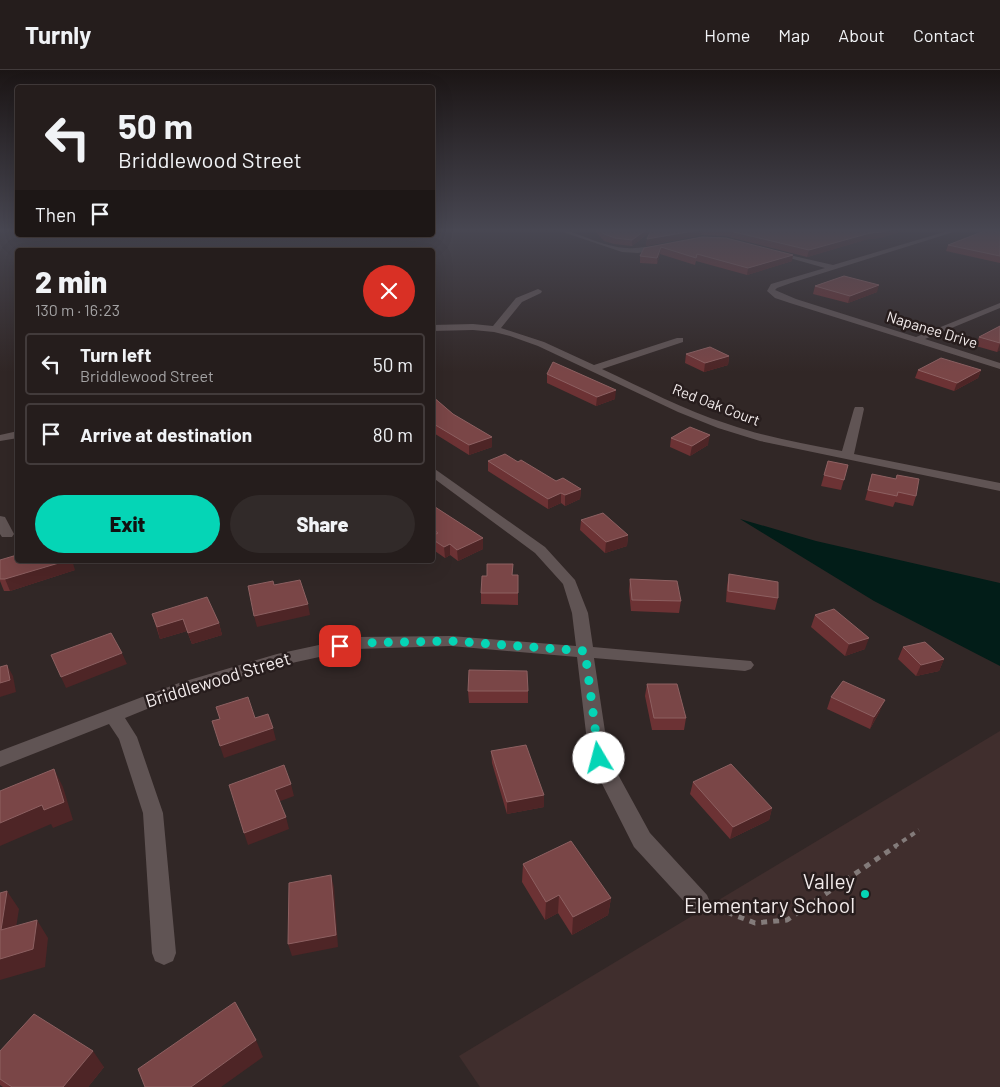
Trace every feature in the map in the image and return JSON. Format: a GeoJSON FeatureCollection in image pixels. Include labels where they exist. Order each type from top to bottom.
{"type":"FeatureCollection","features":[{"type":"Feature","properties":{"kind":"street","name":"Napanee Drive"},"geometry":{"type":"LineString","coordinates":[[800,277],[774,286],[771,292],[785,299],[1000,366]]}},
{"type":"Feature","properties":{"kind":"street"},"geometry":{"type":"LineString","coordinates":[[496,329],[519,300],[538,291]]}},
{"type":"Feature","properties":{"kind":"street"},"geometry":{"type":"LineString","coordinates":[[916,340],[1000,305]]}},
{"type":"Feature","properties":{"kind":"street","name":"Red Oak Court"},"geometry":{"type":"LineString","coordinates":[[435,328],[473,327],[496,329],[541,344],[682,410],[722,426],[764,439],[1000,487]]}},
{"type":"Feature","properties":{"kind":"street"},"geometry":{"type":"LineString","coordinates":[[595,368],[680,340]]}},
{"type":"Feature","properties":{"kind":"street"},"geometry":{"type":"LineString","coordinates":[[847,457],[859,409]]}},
{"type":"Feature","properties":{"kind":"street"},"geometry":{"type":"LineString","coordinates":[[0,438],[15,435]]}},
{"type":"Feature","properties":{"kind":"street"},"geometry":{"type":"LineString","coordinates":[[435,473],[540,550],[570,583],[580,613],[599,758],[642,840],[699,902]]}},
{"type":"Feature","properties":{"kind":"street"},"geometry":{"type":"LineString","coordinates":[[0,520],[7,534]]}},
{"type":"Feature","properties":{"kind":"street","name":"Briddlewood Street"},"geometry":{"type":"LineString","coordinates":[[0,760],[185,687],[277,660],[356,643],[451,641],[745,665]]}},
{"type":"Feature","properties":{"kind":"street"},"geometry":{"type":"LineString","coordinates":[[113,715],[128,737],[153,813],[164,952]]}},
{"type":"Feature","properties":{"kind":"path"},"geometry":{"type":"LineString","coordinates":[[699,902],[755,923],[787,920],[919,830]]}},
{"type":"Feature","properties":{"kind":"shaded area","name":"Valley Elementary School"},"geometry":{"type":"Polygon","coordinates":[[[1000,731],[1000,1087],[480,1087],[459,1056],[1000,731]]]}},
{"type":"Feature","properties":{"kind":"water"},"geometry":{"type":"Polygon","coordinates":[[[740,519],[816,541],[1000,583],[1000,666],[874,601],[740,519]]]}},
{"type":"Feature","properties":{"kind":"building"},"geometry":{"type":"Polygon","coordinates":[[[840,277],[850,277],[879,285],[850,296],[815,286],[840,277]]]}},
{"type":"Feature","properties":{"kind":"building"},"geometry":{"type":"Polygon","coordinates":[[[1000,326],[1000,343],[979,337],[1000,326]]]}},
{"type":"Feature","properties":{"kind":"building"},"geometry":{"type":"Polygon","coordinates":[[[710,347],[729,356],[705,363],[686,354],[710,347]]]}},
{"type":"Feature","properties":{"kind":"building"},"geometry":{"type":"Polygon","coordinates":[[[941,358],[981,370],[957,383],[918,370],[941,358]]]}},
{"type":"Feature","properties":{"kind":"building"},"geometry":{"type":"Polygon","coordinates":[[[553,362],[616,390],[597,397],[547,374],[553,362]]]}},
{"type":"Feature","properties":{"kind":"building"},"geometry":{"type":"Polygon","coordinates":[[[435,399],[453,414],[492,437],[469,445],[435,425],[435,399]]]}},
{"type":"Feature","properties":{"kind":"building"},"geometry":{"type":"Polygon","coordinates":[[[690,427],[710,435],[692,446],[671,438],[690,427]]]}},
{"type":"Feature","properties":{"kind":"building"},"geometry":{"type":"Polygon","coordinates":[[[505,454],[518,462],[521,460],[556,481],[563,478],[581,489],[565,495],[561,493],[548,499],[488,461],[505,454]]]}},
{"type":"Feature","properties":{"kind":"building"},"geometry":{"type":"Polygon","coordinates":[[[828,461],[848,465],[844,480],[824,475],[828,461]]]}},
{"type":"Feature","properties":{"kind":"building"},"geometry":{"type":"Polygon","coordinates":[[[872,474],[896,479],[897,475],[919,479],[916,496],[898,492],[897,496],[868,490],[872,474]]]}},
{"type":"Feature","properties":{"kind":"building"},"geometry":{"type":"Polygon","coordinates":[[[435,507],[483,538],[457,550],[450,544],[444,547],[435,541],[435,534],[438,533],[435,531],[435,507]]]}},
{"type":"Feature","properties":{"kind":"building"},"geometry":{"type":"Polygon","coordinates":[[[603,513],[628,535],[606,542],[581,520],[603,513]]]}},
{"type":"Feature","properties":{"kind":"building"},"geometry":{"type":"Polygon","coordinates":[[[15,556],[15,563],[59,563],[0,579],[0,560],[15,556]]]}},
{"type":"Feature","properties":{"kind":"building"},"geometry":{"type":"Polygon","coordinates":[[[487,564],[513,564],[512,575],[518,575],[518,593],[481,593],[482,576],[487,576],[487,564]]]}},
{"type":"Feature","properties":{"kind":"building"},"geometry":{"type":"Polygon","coordinates":[[[729,574],[778,582],[778,598],[728,591],[729,574]]]}},
{"type":"Feature","properties":{"kind":"building"},"geometry":{"type":"Polygon","coordinates":[[[630,579],[677,581],[681,601],[632,600],[630,579]]]}},
{"type":"Feature","properties":{"kind":"building"},"geometry":{"type":"Polygon","coordinates":[[[300,580],[308,604],[254,616],[248,586],[273,581],[274,585],[300,580]]]}},
{"type":"Feature","properties":{"kind":"building"},"geometry":{"type":"Polygon","coordinates":[[[207,597],[219,623],[188,633],[183,619],[157,627],[152,614],[207,597]]]}},
{"type":"Feature","properties":{"kind":"building"},"geometry":{"type":"Polygon","coordinates":[[[834,609],[869,638],[849,644],[815,615],[834,609]]]}},
{"type":"Feature","properties":{"kind":"building"},"geometry":{"type":"Polygon","coordinates":[[[111,633],[122,653],[61,677],[51,655],[111,633]]]}},
{"type":"Feature","properties":{"kind":"building"},"geometry":{"type":"Polygon","coordinates":[[[925,642],[944,659],[921,665],[903,647],[925,642]]]}},
{"type":"Feature","properties":{"kind":"building"},"geometry":{"type":"Polygon","coordinates":[[[7,665],[10,680],[0,683],[0,667],[7,665]]]}},
{"type":"Feature","properties":{"kind":"building"},"geometry":{"type":"Polygon","coordinates":[[[469,670],[527,671],[528,691],[468,691],[469,670]]]}},
{"type":"Feature","properties":{"kind":"building"},"geometry":{"type":"Polygon","coordinates":[[[843,681],[885,700],[874,717],[831,697],[843,681]]]}},
{"type":"Feature","properties":{"kind":"building"},"geometry":{"type":"Polygon","coordinates":[[[647,684],[677,684],[686,718],[654,718],[647,684]]]}},
{"type":"Feature","properties":{"kind":"building"},"geometry":{"type":"Polygon","coordinates":[[[248,697],[255,718],[268,714],[273,728],[220,746],[212,721],[220,719],[216,707],[248,697]]]}},
{"type":"Feature","properties":{"kind":"building"},"geometry":{"type":"Polygon","coordinates":[[[526,745],[544,795],[507,802],[491,751],[526,745]]]}},
{"type":"Feature","properties":{"kind":"building"},"geometry":{"type":"Polygon","coordinates":[[[731,764],[772,808],[733,827],[693,782],[731,764]]]}},
{"type":"Feature","properties":{"kind":"building"},"geometry":{"type":"Polygon","coordinates":[[[284,765],[291,784],[275,790],[286,817],[244,833],[229,785],[284,765]]]}},
{"type":"Feature","properties":{"kind":"building"},"geometry":{"type":"Polygon","coordinates":[[[54,769],[64,802],[44,810],[42,805],[0,823],[0,791],[54,769]]]}},
{"type":"Feature","properties":{"kind":"building"},"geometry":{"type":"Polygon","coordinates":[[[571,841],[611,898],[573,917],[559,895],[546,902],[523,864],[571,841]]]}},
{"type":"Feature","properties":{"kind":"building"},"geometry":{"type":"Polygon","coordinates":[[[331,875],[336,935],[288,944],[289,883],[331,875]]]}},
{"type":"Feature","properties":{"kind":"building"},"geometry":{"type":"Polygon","coordinates":[[[7,891],[1,930],[37,920],[33,949],[0,959],[0,893],[7,891]]]}},
{"type":"Feature","properties":{"kind":"building"},"geometry":{"type":"Polygon","coordinates":[[[235,1002],[256,1040],[191,1087],[145,1087],[138,1069],[235,1002]]]}},
{"type":"Feature","properties":{"kind":"building"},"geometry":{"type":"Polygon","coordinates":[[[34,1014],[93,1051],[63,1087],[12,1087],[0,1079],[0,1051],[34,1014]]]}},
{"type":"Feature","properties":{"kind":"place","name":"Valley Elementary School"},"geometry":{"type":"Point","coordinates":[865,894]}},
{"type":"Feature","properties":{"kind":"route"},"geometry":{"type":"LineString","coordinates":[[340,646],[356,643],[451,641],[585,651],[599,758]]}}]}
